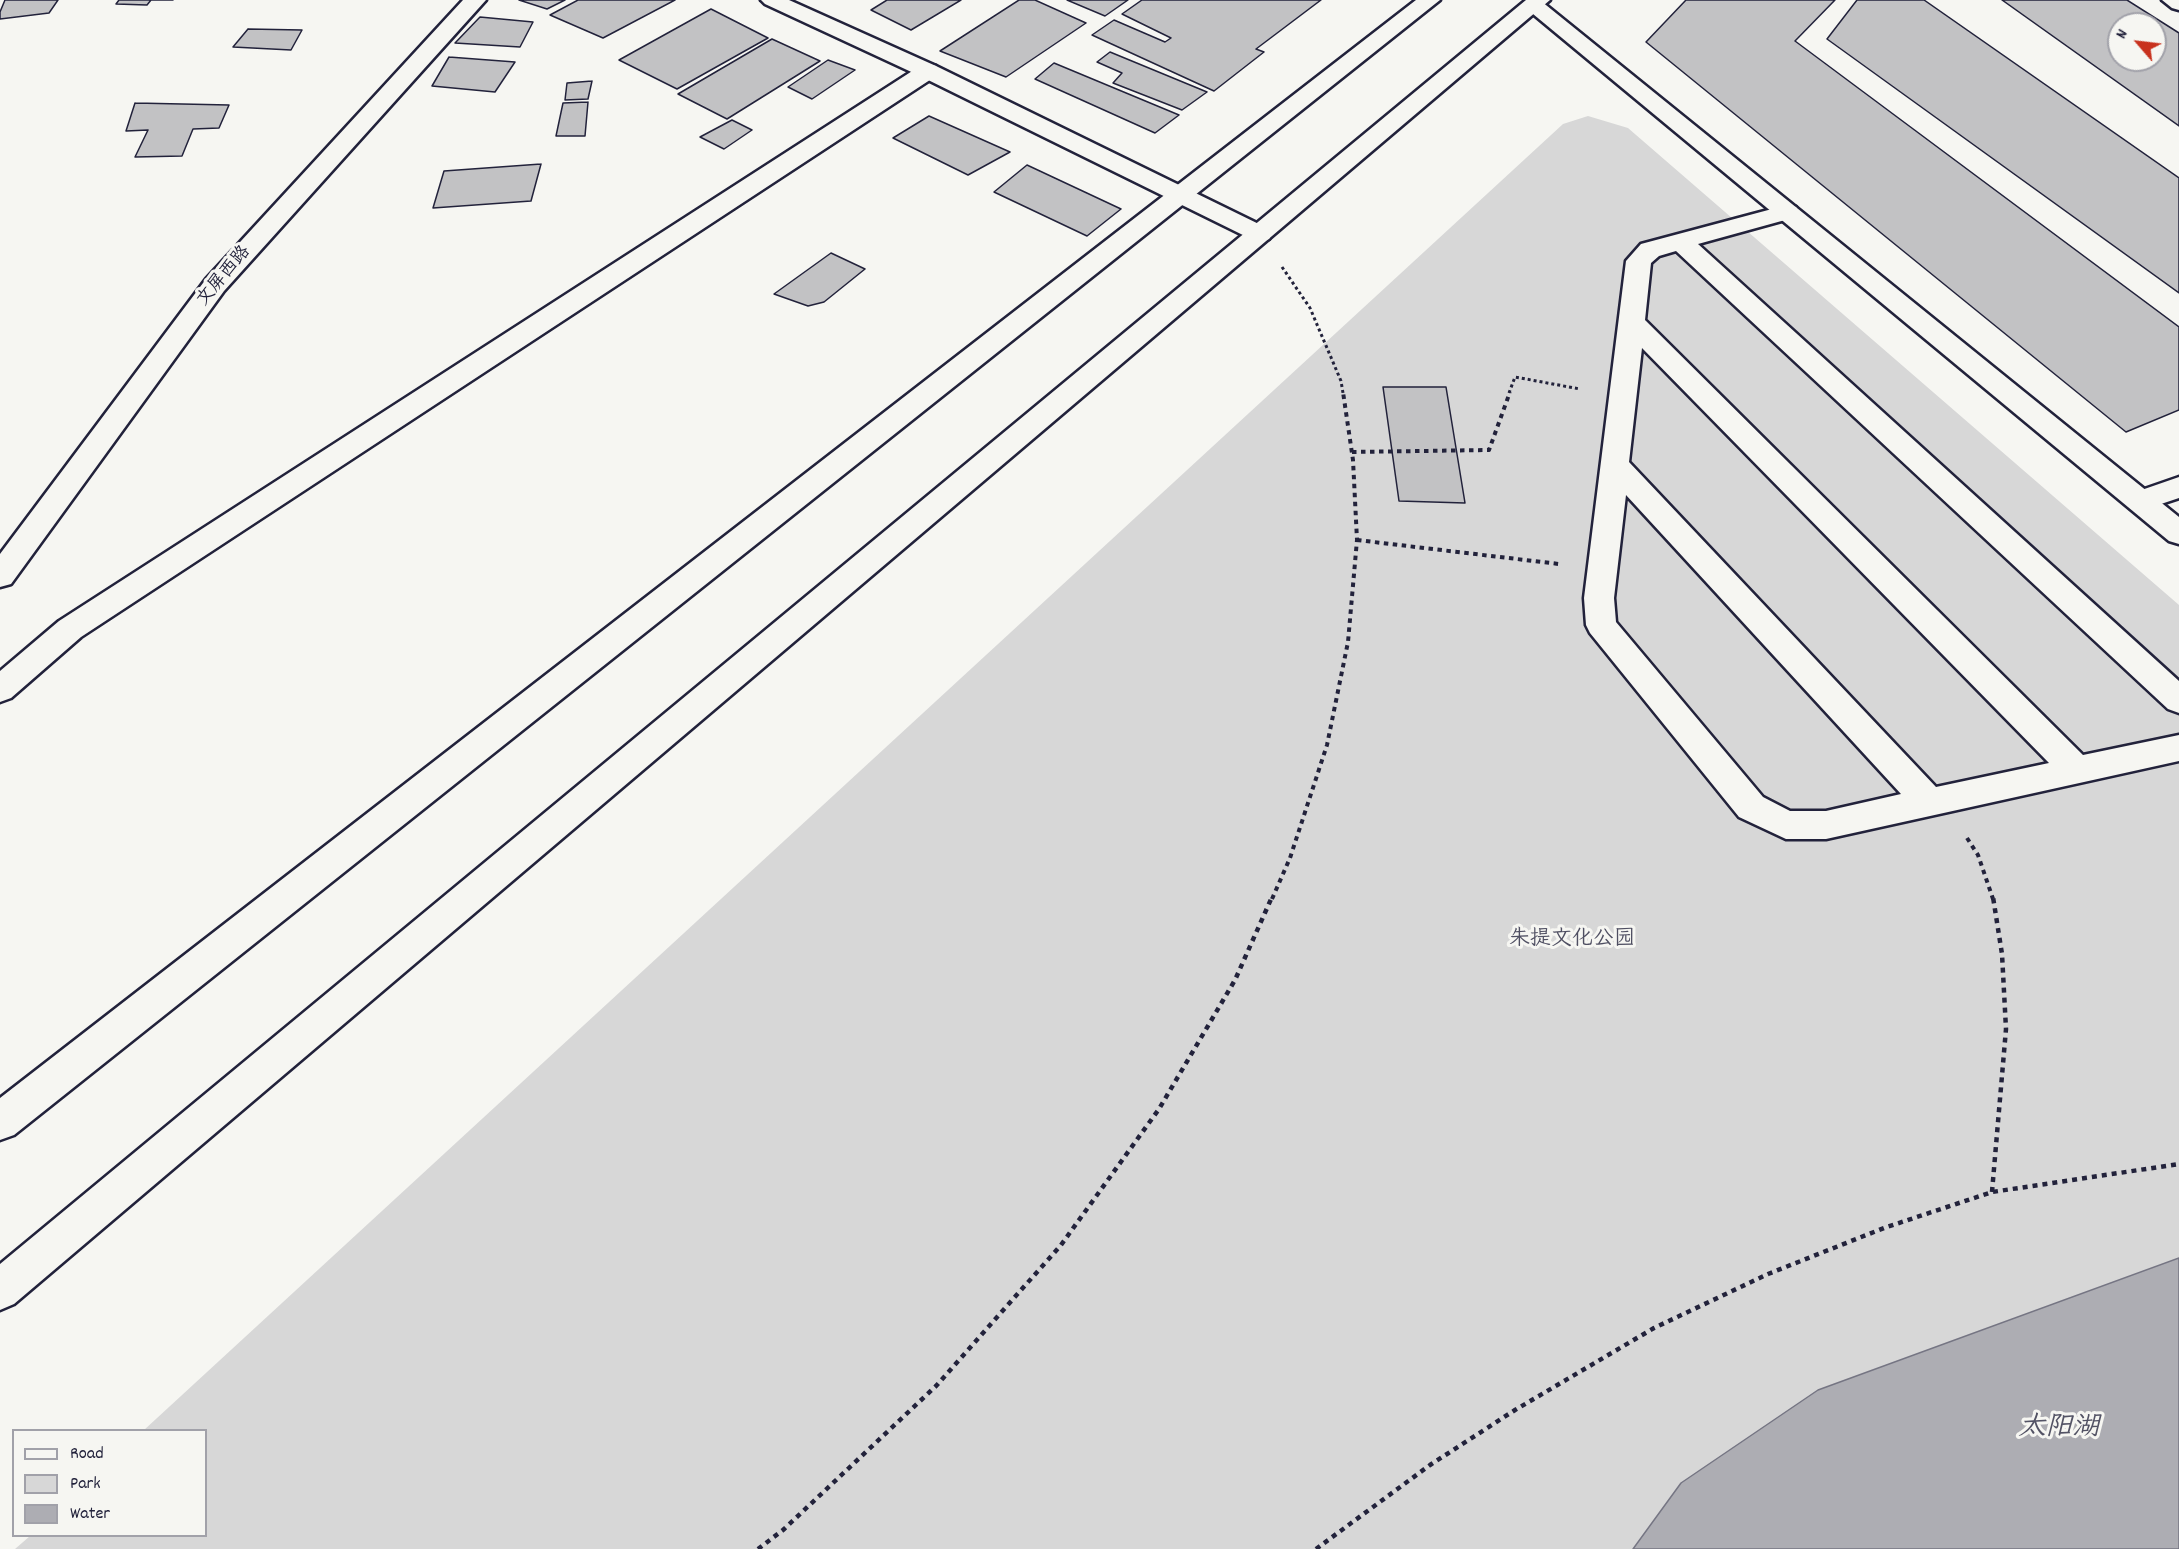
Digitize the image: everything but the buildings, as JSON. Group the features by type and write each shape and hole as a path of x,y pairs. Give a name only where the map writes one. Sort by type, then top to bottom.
{"main road":[{"name":"文屏西路","path":"0,576 215,285 475,0"},
{"path":"772,0 928,71 1260,234"},
{"path":"0,1122 1429,0"},
{"path":"2173,0 2179,4"},
{"path":"0,1290 1536,2 1787,212 2179,533"},
{"path":"0,689 70,629 928,71"},
{"path":"1787,212 1650,250 1639,261 1602,569 1599,598 1601,625 1751,807 1786,825 1826,825 2179,748"},
{"path":"1681,242 2179,700"},
{"path":"1632,322 2077,770"},
{"path":"1614,464 1936,801"},
{"path":"2140,501 2179,486"}],"path":[{"path":"758,1549 783,1530 936,1386 1061,1245 1159,1109 1235,980 1290,858 1327,745 1348,642 1357,540 1352,452 1341,381 1310,308 1260,234"},
{"path":"1352,452 1489,450 1515,377 1623,397"},
{"path":"1357,540 1602,569"},
{"path":"1936,801 1978,855 1993,897 2002,954 2006,1029 1992,1192"},
{"path":"1316,1549 1430,1465 1515,1410 1654,1328 1768,1274 1884,1228 1992,1192 2179,1164"}],"green space":[{"name":"朱提文化公园","path":"1588,116 1628,128 2179,605 2179,1549 15,1549 29,1537 207,1537 207,1429 145,1429 1563,124"}],"water":[{"name":"太阳湖","path":"2179,1258 2179,1549 1633,1549 1681,1483 1818,1390"}]}
